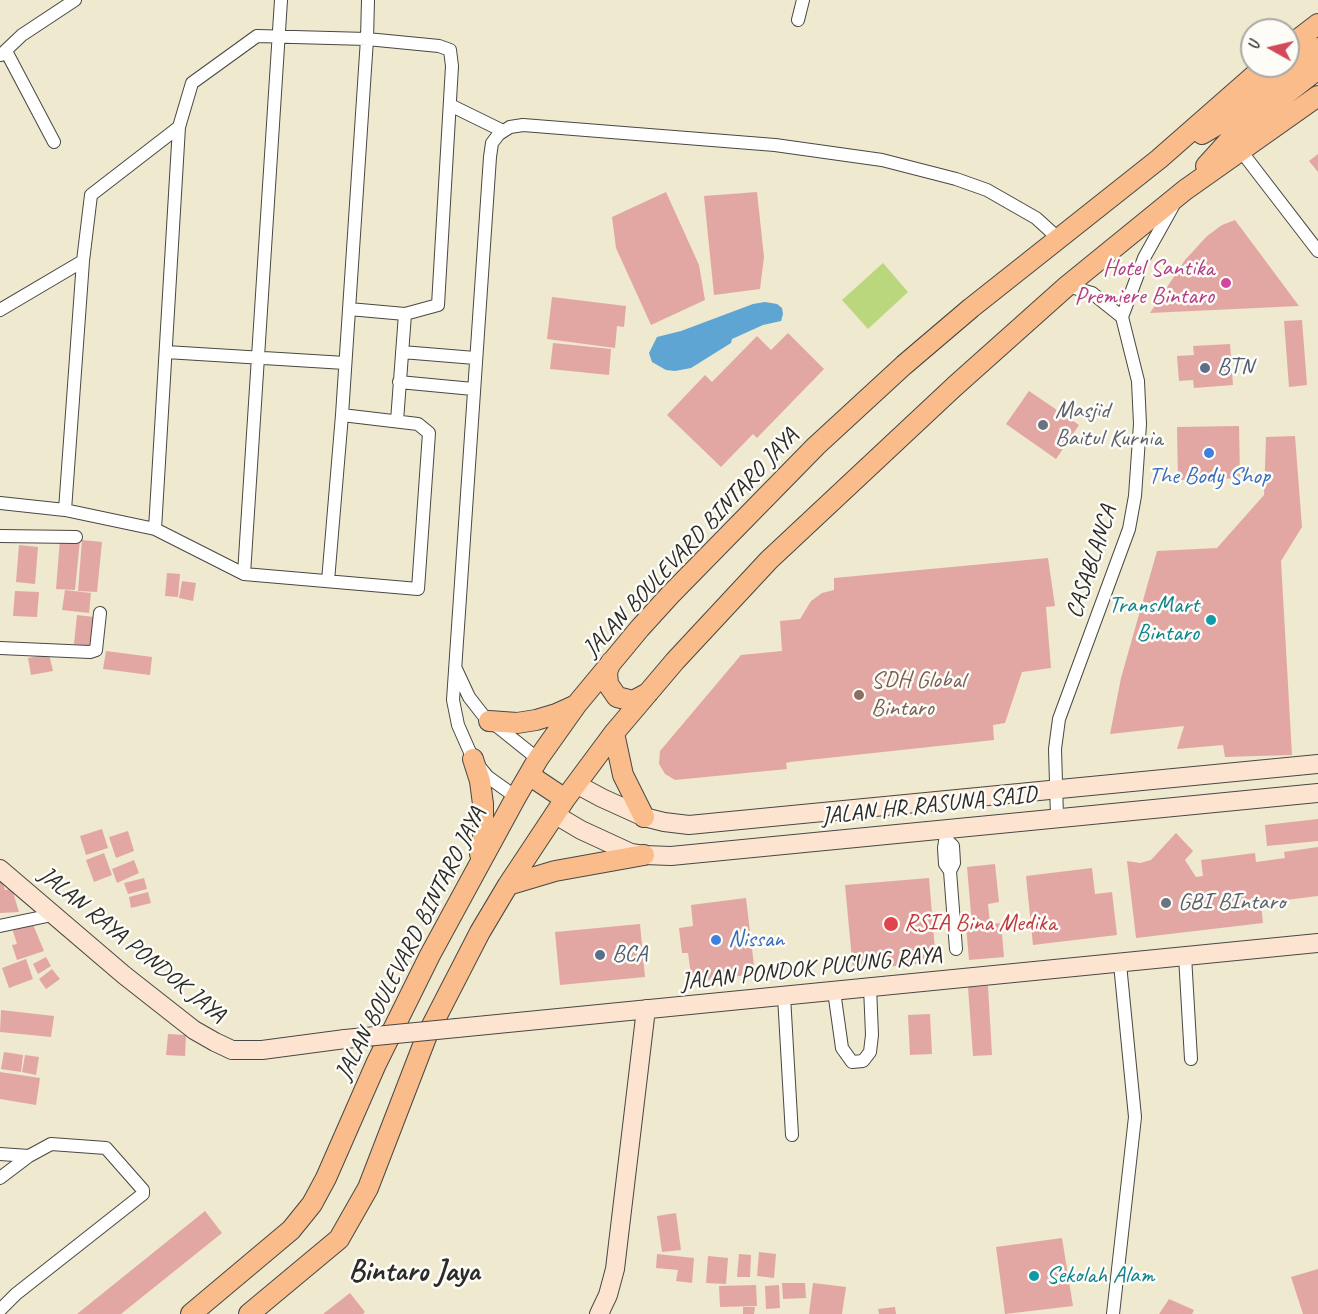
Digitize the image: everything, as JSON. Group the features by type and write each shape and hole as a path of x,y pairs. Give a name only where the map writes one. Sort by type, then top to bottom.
{"main road":[{"path":"1300,38 1318,24"},
{"name":"JALAN BOULEVARD BINTARO JAYA","path":"249,1314 339,1239 368,1188 427,1035 480,932 565,799 614,733 702,630 769,560 955,386 1067,286 1182,192 1318,48"},
{"name":"JALAN BOULEVARD BINTARO JAYA","path":"1234,135 1318,69"},
{"name":"JALAN BOULEVARD BINTARO JAYA","path":"191,1314 291,1230 312,1204 326,1178 376,1064 476,868 534,767 577,704 611,662 669,595 828,435 904,365 1058,238 1159,159 1251,78"},
{"name":"JALAN BOULEVARD BINTARO JAYA","path":"1159,159 1234,135 1318,96"},
{"path":"611,662 607,672 608,684 617,697 633,700 648,693"},
{"path":"489,721 517,723 536,720 577,704"},
{"path":"614,733 623,775 644,817"},
{"path":"473,759 482,792 483,812 483,836 476,868"},
{"name":"JALAN HR RASUNA SAID","path":"565,799 602,798 644,817 689,825 1318,764"},
{"path":"534,767 565,799"},
{"name":"JALAN HR RASUNA SAID","path":"565,799 608,843 631,853 685,855 820,841 946,834 1057,817 1318,793"},
{"path":"818,813 820,841"},
{"path":"508,885 566,868 644,855"},
{"name":"JALAN RAYA PONDOK JAYA","path":"0,869 124,975 194,1030 232,1050 262,1050 345,1039"},
{"path":"451,916 459,911 472,911 479,918 480,932"},
{"name":"JALAN PONDOK PUCUNG RAYA","path":"345,1039 1318,943"},
{"path":"599,1314 608,1295 615,1269 646,1009"}],"street":[{"path":"54,142 3,54 22,35 75,0"},
{"path":"244,574 280,0"},
{"path":"328,581 342,416 368,0"},
{"path":"798,20 803,0"},
{"path":"155,529 178,127 192,83 257,36 367,39 440,46 450,50 452,66 438,305 405,314 349,309"},
{"path":"450,105 503,131"},
{"path":"516,797 488,777 473,759 462,737 454,712 453,699 490,157 492,143 503,131 510,127 523,125 775,144 882,160 956,179 987,190 1036,218 1058,238"},
{"path":"65,510 83,261 91,195 178,127"},
{"path":"1234,135 1318,251"},
{"path":"1067,286 1092,293 1122,317 1144,258 1182,192"},
{"path":"0,310 83,261"},
{"path":"397,421 405,314"},
{"name":"CASABLANCA","path":"1057,817 1056,742 1059,719 1129,529 1136,496 1140,424 1138,381 1122,317"},
{"path":"166,352 345,363"},
{"path":"402,352 475,358"},
{"path":"399,382 473,388"},
{"path":"0,503 65,510 155,529 244,574 418,589 429,433 418,424 342,416"},
{"path":"0,536 76,537"},
{"path":"0,648 90,652 96,650 100,613"},
{"path":"454,665 469,697 534,767"},
{"path":"946,834 945,864 950,871 956,949"},
{"path":"0,926 52,915"},
{"path":"1185,956 1191,1059"},
{"path":"1113,1314 1135,1117 1120,963"},
{"path":"834,991 842,1048 852,1062 863,1061 870,1052 872,1035 870,987"},
{"path":"784,996 792,1135"},
{"path":"0,1178 29,1156 51,1144 106,1148 143,1190 143,1194 16,1294 0,1311"},
{"path":"0,1154 29,1156"}],"green space":[{"path":"883,263 908,292 868,329 842,300"}],"water":[{"path":"765,302 777,304 782,308 781,321 763,325 732,339 731,343 691,368 666,370 652,362 649,353 657,337"}],"building":[{"path":"1318,154 1318,172 1309,161"},
{"path":"666,192 699,265 705,300 651,325 616,248 612,217"},
{"path":"757,192 764,257 760,289 714,295 704,196"},
{"name":"Hotel Santika Premiere Bintaro","path":"1235,220 1299,306 1150,313 1185,260 1207,236 1222,225"},
{"path":"552,297 626,306 624,327 617,326 615,348 547,339"},
{"path":"1302,320 1307,385 1289,387 1284,321"},
{"path":"788,333 824,369 757,438 753,434 721,467 667,415 705,375 712,382 757,336 771,350"},
{"path":"553,343 611,349 609,375 550,369"},
{"name":"BTN","path":"1230,344 1233,385 1194,388 1193,380 1179,381 1177,356 1194,355 1193,346"},
{"name":"Masjid Baitul Kurnia","path":"1029,391 1079,425 1056,459 1006,424"},
{"name":"The Body Shop","path":"1239,426 1240,478 1178,480 1177,427"},
{"name":"TransMart Bintaro","path":"1295,436 1302,527 1281,561 1292,755 1225,757 1223,745 1177,749 1184,726 1110,734 1121,678 1157,551 1217,548 1264,495 1266,437"},
{"path":"60,539 80,540 75,590 56,589"},
{"path":"82,540 102,542 97,592 78,591"},
{"path":"19,545 38,547 35,584 16,582"},
{"name":"SDH Global Bintaro","path":"1048,558 1055,606 1046,607 1051,668 1022,672 1005,723 993,725 994,740 790,762 786,763 787,769 675,780 665,774 659,764 660,751 741,655 782,651 780,621 800,619 811,601 822,593 834,590 834,578"},
{"path":"167,573 180,574 178,597 165,596"},
{"path":"182,581 196,583 193,601 179,598"},
{"path":"65,590 91,593 89,613 62,610"},
{"path":"15,591 39,592 37,617 13,616"},
{"path":"77,615 94,617 91,646 74,644"},
{"path":"106,651 152,657 150,675 103,669"},
{"path":"49,654 53,671 31,675 28,658"},
{"path":"1318,819 1318,841 1267,846 1265,825"},
{"path":"102,829 108,848 86,855 80,836"},
{"path":"128,831 134,851 116,858 109,837"},
{"path":"1176,833 1193,851 1185,860 1196,877 1203,876 1201,860 1255,853 1256,862 1285,858 1284,852 1318,847 1318,896 1261,903 1263,923 1136,938 1127,861 1140,863 1151,860"},
{"path":"104,853 112,875 94,882 86,860"},
{"path":"134,860 139,873 117,883 112,869"},
{"path":"995,864 999,902 988,904 990,924 1001,923 1004,957 969,960 966,925 972,925 967,867"},
{"path":"1092,868 1095,894 1112,892 1117,935 1033,945 1026,876"},
{"path":"144,878 147,889 128,894 124,883"},
{"name":"RSIA Bina Medika","path":"929,878 936,962 853,970 845,885"},
{"path":"2,880 5,890 12,889 19,912 0,913 0,881"},
{"path":"148,892 151,903 131,908 129,897"},
{"name":"Nissan","path":"746,898 755,974 692,982 688,953 682,953 679,928 693,926 691,905"},
{"path":"32,922 44,951 17,960 12,945 17,944 12,928"},
{"name":"BCA","path":"640,924 645,977 560,985 555,932"},
{"path":"46,957 51,966 38,974 33,964"},
{"path":"26,959 33,979 9,988 2,968"},
{"path":"52,969 60,979 46,989 39,979"},
{"path":"988,986 992,1055 973,1056 968,987"},
{"path":"1,1010 54,1016 51,1037 0,1032"},
{"path":"930,1014 932,1054 910,1055 908,1015"},
{"path":"168,1034 186,1035 185,1056 166,1055"},
{"path":"4,1052 23,1055 21,1072 1,1069"},
{"path":"25,1055 39,1057 36,1075 22,1072"},
{"path":"0,1072 40,1078 36,1105 0,1099"},
{"path":"205,1211 222,1233 121,1314 77,1314"},
{"path":"676,1213 681,1250 662,1252 657,1216"},
{"name":"Sekolah Alam","path":"1062,1238 1073,1306 1005,1314 996,1247"},
{"path":"759,1252 776,1254 774,1278 757,1276"},
{"path":"657,1254 694,1258 692,1283 676,1281 678,1270 656,1268"},
{"path":"739,1254 751,1255 750,1277 737,1277"},
{"path":"708,1256 728,1258 726,1284 706,1283"},
{"path":"1318,1269 1318,1314 1303,1314 1291,1277"},
{"path":"782,1283 805,1283 806,1298 783,1299"},
{"path":"813,1283 846,1287 842,1314 809,1314"},
{"path":"756,1285 757,1306 720,1307 719,1286"},
{"path":"779,1285 780,1308 766,1309 765,1286"},
{"path":"350,1293 365,1312 363,1314 323,1314"},
{"path":"1169,1299 1194,1310 1192,1314 1159,1314"},
{"path":"743,1307 755,1307 754,1314 743,1314"},
{"path":"895,1307 896,1314 879,1314 878,1309"}],"place":[{"name":"Hotel Santika Premiere Bintaro","path":"1226,283"},
{"name":"BTN","path":"1205,368"},
{"name":"Masjid Baitul Kurnia","path":"1043,425"},
{"name":"The Body Shop","path":"1209,453"},
{"name":"TransMart Bintaro","path":"1211,620"},
{"name":"SDH Global Bintaro","path":"859,695"},
{"name":"GBI BIntaro","path":"1166,903"},
{"name":"RSIA Bina Medika","path":"891,924"},
{"name":"Nissan","path":"716,940"},
{"name":"BCA","path":"600,955"},
{"name":"Sekolah Alam","path":"1034,1276"}],"district":[{"name":"Bintaro Jaya","path":"414,1272"}]}
